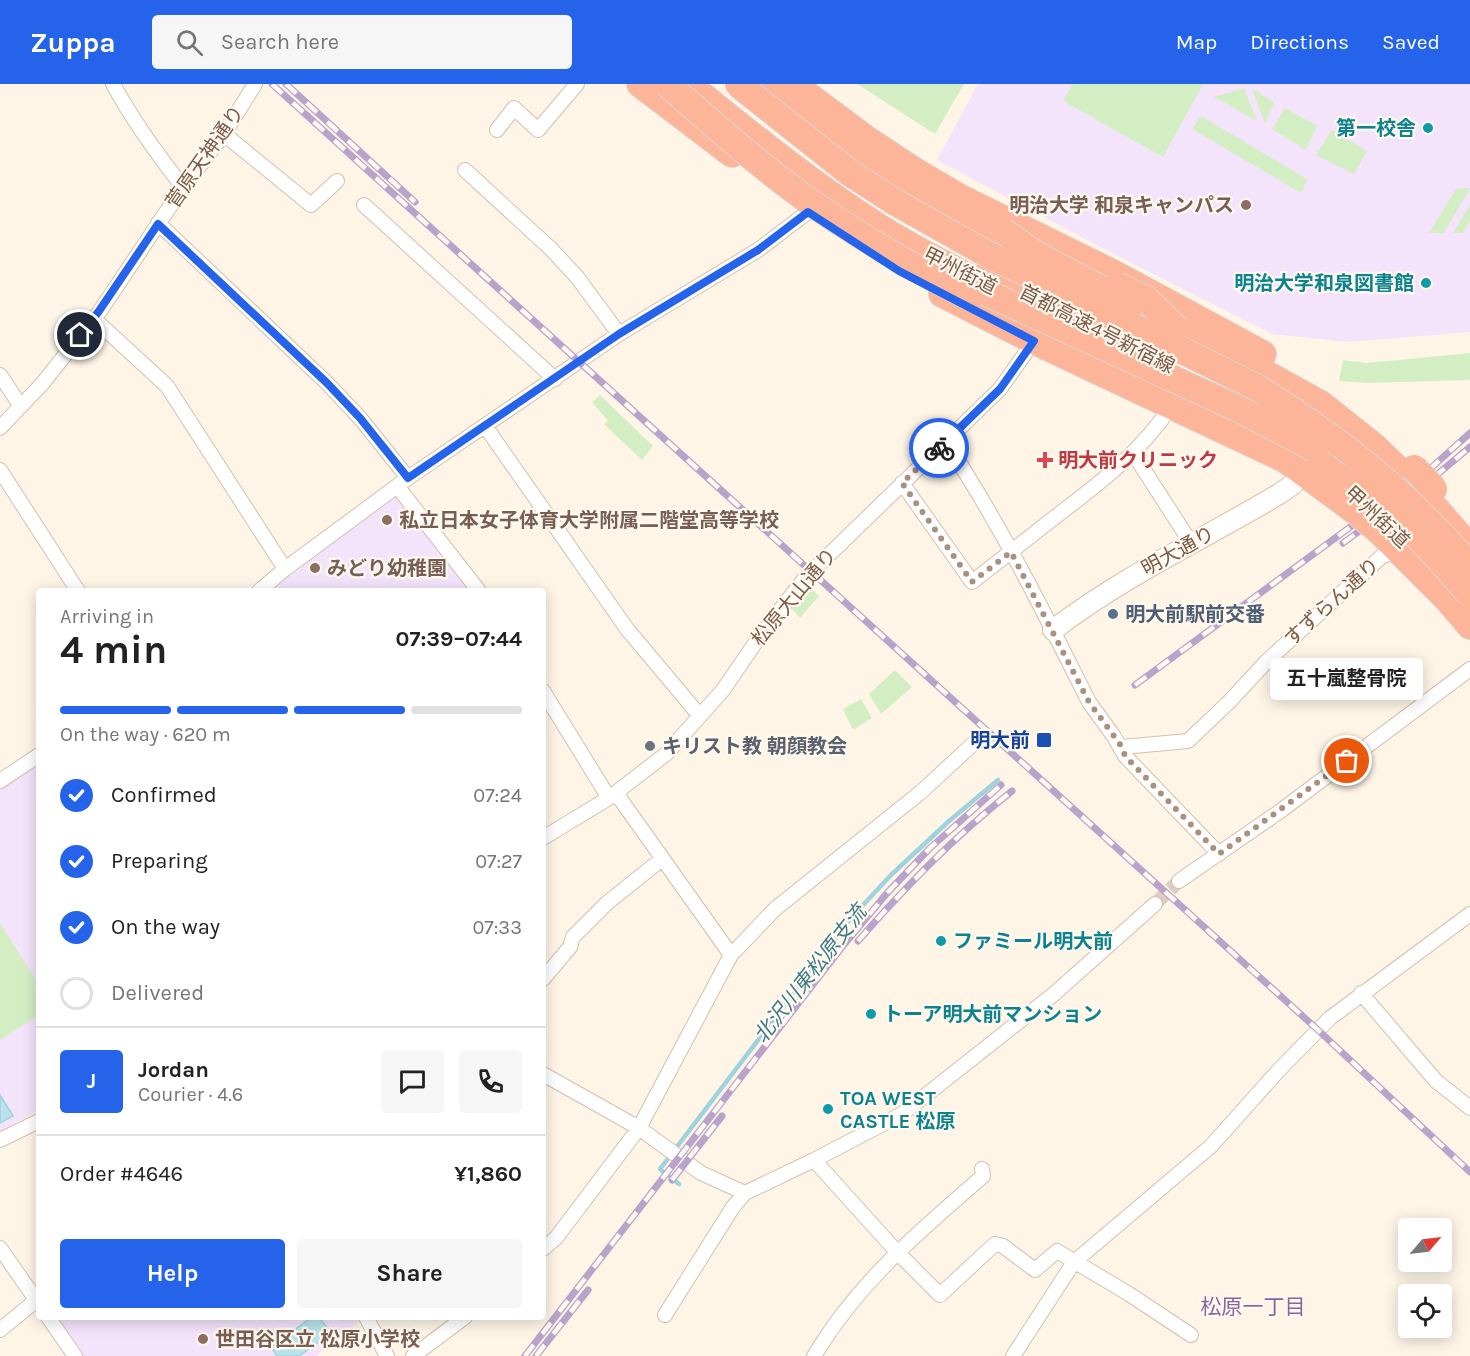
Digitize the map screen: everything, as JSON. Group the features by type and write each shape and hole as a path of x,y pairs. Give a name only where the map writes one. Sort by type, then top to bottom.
{"highway":[{"path":"640,84 808,212 899,271 1034,341 1286,460 1360,507"},
{"path":"666,84 823,198 924,261 974,287 1243,411 1315,449"},
{"path":"666,84 736,144 814,204 869,242 1100,365 1171,406"},
{"name":"甲州街道","path":"688,84 788,163 879,227 929,256 1058,321 1240,418 1294,450 1346,486 1360,507 1453,591 1470,611"},
{"name":"首都高速4号新宿線","path":"708,84 794,153 884,217 982,272 1236,400 1280,425 1315,449 1393,510 1431,549 1470,595"},
{"name":"首都高速4号新宿線","path":"738,84 841,166 895,202 989,255 1256,387 1292,409 1364,461 1407,498 1458,535 1470,566"},
{"name":"甲州街道","path":"754,84 854,161 899,192 994,244 1263,372 1321,404 1409,472"},
{"path":"762,84 855,154 904,188 951,216 998,240 1270,358"},
{"path":"782,84 820,115 909,179 1003,231 1037,255 1261,375 1339,430 1458,535"},
{"path":"793,84 866,138 951,193 1114,274 1270,358 1328,393 1386,440 1409,472 1429,492 1470,548"},
{"path":"1429,492 1458,535"},
{"path":"1383,528 1400,552 1446,598 1470,626"}],"street":[{"path":"113,84 138,126 183,187"},
{"name":"菅原天神通り","path":"0,428 42,384 93,318 183,187 224,134 255,84"},
{"path":"497,130 514,108 538,130 577,84"},
{"path":"224,134 311,205 337,181"},
{"path":"465,170 550,249 577,278 619,334"},
{"path":"364,205 555,379"},
{"path":"263,588 402,482 619,334 758,250 808,212"},
{"path":"158,224 327,383 360,418 477,588"},
{"path":"93,318 167,386 285,569"},
{"name":"松原大山通り","path":"546,835 613,795 666,754 723,690 760,636 805,578 1000,389 1034,341"},
{"path":"0,375 20,405"},
{"path":"902,483 972,582 1097,485 1133,453 1171,406"},
{"path":"485,426 627,629 700,716"},
{"path":"946,442 972,480 1089,702 1125,756 1219,854"},
{"path":"1133,453 1191,543"},
{"path":"0,470 76,588"},
{"name":"明大通り","path":"1053,630 1093,600 1292,486 1304,472"},
{"name":"すずらん通り","path":"1118,743 1188,741 1266,662 1382,556 1400,552"},
{"path":"1179,881 1279,812 1470,669"},
{"path":"546,695 613,795 732,955"},
{"path":"546,1246 556,1238 639,1128 732,955 775,909 921,792 974,743"},
{"path":"0,781 36,757"},
{"path":"546,975 570,947 573,937 607,903 662,859"},
{"path":"665,1315 733,1207 745,1193 902,1114 1054,994 1155,904"},
{"path":"1013,1356 1074,1262 1211,1146 1323,1024 1361,993 1470,914"},
{"path":"1361,993 1436,1081 1470,1108"},
{"path":"546,1076 639,1128 701,1173 745,1193"},
{"path":"0,1140 36,1122"},
{"path":"814,1160 897,1252 940,1295 995,1244 1003,1246 1035,1270 1057,1251 1129,1294 1191,1335"},
{"path":"831,1356 816,1352 843,1311 897,1252 983,1176 982,1168"},
{"path":"0,1248 36,1298"},
{"path":"0,1330 36,1303"},
{"path":"50,1320 75,1356"},
{"path":"368,1320 387,1356"},
{"path":"413,1356 461,1320"}],"shaded area":[{"name":"明治大学 和泉キャンパス","path":"978,84 1470,84 1470,332 1348,342 1272,334 1106,250 937,160"},
{"name":"私立日本女子体育大学附属二階堂高等学校","path":"396,494 469,588 270,588"},
{"path":"36,764 36,1112 0,1131 0,788"},
{"name":"世田谷区立 松原小学校","path":"54,1320 358,1320 359,1322 316,1356 80,1356"}],"green space":[{"path":"857,84 964,84 935,134"},
{"path":"1073,84 1203,84 1163,157 1063,101"},
{"path":"1244,88 1257,121 1214,97"},
{"path":"1252,89 1274,102 1265,124"},
{"path":"1285,108 1317,126 1306,150 1272,129"},
{"path":"1201,116 1307,179 1301,193 1192,129"},
{"path":"1332,130 1367,151 1354,174 1316,155"},
{"path":"1470,188 1444,233 1429,233 1456,189"},
{"path":"1470,205 1470,221 1463,233 1453,233"},
{"path":"1470,353 1470,380 1367,383 1339,381 1343,360 1367,363"},
{"path":"600,395 653,446 642,460 604,424 608,421 592,402"},
{"path":"807,585 819,596 800,618 788,605"},
{"path":"895,670 912,687 881,714 869,694"},
{"path":"861,699 872,718 855,729 852,728 843,709"},
{"path":"0,923 36,980 36,1017 0,1040"}],"water":[{"path":"0,1095 13,1116 0,1123"},
{"path":"308,1320 321,1320 331,1333 299,1356 277,1356 271,1347"}],"waterway":[{"name":"北沢川東松原支流","path":"679,1184 660,1169 851,918 891,875 949,821 998,780"}],"tunnel":[{"path":"1155,904 1179,881"}],"railway":[{"path":"272,84 1318,1030 1470,1172"},
{"path":"286,84 415,202"},
{"path":"1135,685 1432,467 1470,433"},
{"path":"1343,543 1439,473 1470,447"},
{"path":"525,1356 842,947 888,892 930,848 1001,785"},
{"path":"858,941 932,862 1012,791"},
{"path":"672,1180 722,1116"},
{"path":"536,1356 588,1290"}],"way so far":[{"path":"939,448 902,483 972,582 1011,552 1089,702 1122,747 1125,756 1219,854 1347,761"}],"place":[{"name":"第一校舎","path":"1428,128"},
{"name":"明治大学 和泉キャンパス","path":"1246,205"},
{"name":"明治大学和泉図書館","path":"1426,283"},
{"name":"明大前クリニック","path":"1045,460"},
{"name":"私立日本女子体育大学附属二階堂高等学校","path":"387,520"},
{"name":"みどり幼稚園","path":"315,568"},
{"name":"明大前駅前交番","path":"1113,614"},
{"name":"明大前","path":"1044,740"},
{"name":"キリスト教 朝顔教会","path":"650,746"},
{"name":"五十嵐整骨院","path":"1347,761"},
{"name":"ファミール明大前","path":"941,941"},
{"name":"トーア明大前マンション","path":"871,1014"},
{"name":"TOA WEST CASTLE 松原","path":"828,1109"},
{"name":"世田谷区立 松原小学校","path":"203,1339"}],"district":[{"name":"松原一丁目","path":"1253,1307"}],"route":[{"path":"80,335 158,224 327,383 360,418 408,478 619,334 758,250 808,212 899,271 1034,341 1000,389 939,448"}]}
